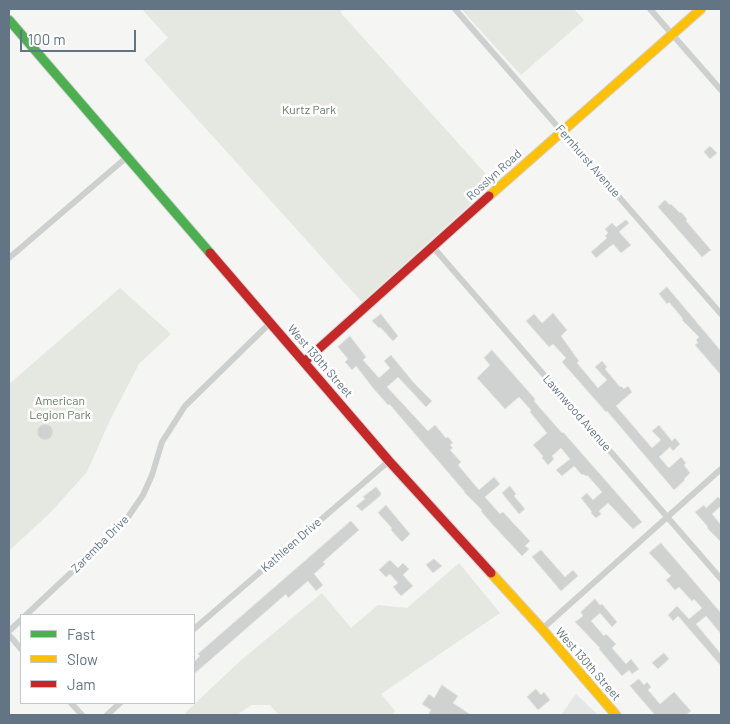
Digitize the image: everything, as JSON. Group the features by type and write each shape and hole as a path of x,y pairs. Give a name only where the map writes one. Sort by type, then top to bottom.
{"main road":[{"name":"Rosslyn Road","path":"304,362 701,9"},
{"name":"West 130th Street","path":"9,20 389,461 542,629 616,715"}],"street":[{"name":"Fernhurst Avenue","path":"455,9 721,314"},
{"path":"650,9 721,90"},
{"path":"9,258 127,157"},
{"name":"Lawnwood Avenue","path":"433,247 721,580"},
{"name":"Zaremba Drive","path":"27,614 124,523 143,495 152,475 162,442 185,406 270,323"},
{"name":"Kathleen Drive","path":"195,628 389,461"},
{"path":"542,629 721,469"},
{"path":"9,631 20,621"},
{"path":"9,635 20,648"},
{"path":"72,704 82,715"},
{"path":"107,715 119,704"}],"shaded area":[{"path":"576,694 598,715 561,715"}],"green space":[{"name":"Kurtz Park","path":"142,9 344,9 340,12 494,183 362,302 144,60 168,38"},
{"path":"461,9 574,9 584,20 521,75"},
{"name":"American Legion Park","path":"120,288 171,334 139,364 110,420 87,472 51,512 9,551 9,384"},
{"path":"459,563 500,613 381,694 395,711 391,715 279,715 270,705 251,705 237,715 183,715 240,661 322,593 351,628 378,605 407,608"}],"building":[{"path":"710,146 717,153 710,159 704,152"},
{"path":"665,200 681,212 687,219 686,221 711,250 702,257 658,207"},
{"path":"626,220 629,223 619,232 631,245 621,253 613,244 596,258 591,252 607,238 605,236 608,233 605,229 612,223 616,227"},
{"path":"667,287 721,351 721,375 695,345 698,343 696,340 699,337 682,320 669,302 667,304 659,294"},
{"path":"553,313 567,330 561,336 579,361 577,363 598,388 607,380 595,367 602,361 607,367 605,369 620,387 624,389 628,386 632,392 616,406 652,448 661,440 652,431 659,425 672,441 675,438 680,444 673,451 670,447 659,457 669,468 681,457 686,463 684,465 690,473 674,490 607,411 562,362 566,358 553,344 549,347 526,321 534,314 542,323"},
{"path":"381,314 398,336 393,341 372,321"},
{"path":"350,336 366,357 363,360 379,378 390,368 384,361 391,355 432,401 426,407 398,377 387,387 428,431 435,425 446,438 448,437 453,443 450,445 453,448 450,450 461,462 458,465 479,490 494,477 500,484 485,497 500,514 503,512 530,541 525,546 529,549 522,556 464,492 391,406 373,388 356,366 352,370 345,362 348,359 338,347"},
{"path":"492,350 535,399 534,401 642,522 633,529 608,503 599,511 601,514 596,518 581,498 587,493 593,500 602,492 587,475 582,475 574,466 562,476 556,470 570,459 561,448 552,456 554,459 548,465 533,445 547,433 530,412 531,410 519,397 505,409 477,378 490,365 484,358"},
{"path":"42,424 48,424 53,429 51,438 42,440 37,435 37,429"},
{"path":"510,486 516,494 514,496 525,509 519,514 502,493"},
{"path":"376,487 381,493 380,496 362,511 356,506 365,499 363,497"},
{"path":"718,497 721,500 721,506 712,514 721,525 721,542 695,512 704,505 706,508"},
{"path":"386,505 410,534 402,542 378,513"},
{"path":"351,521 359,530 323,562 325,564 314,574 323,585 316,591 308,581 288,598 286,594 195,673 195,661 200,656 198,654"},
{"path":"661,543 721,613 721,634 706,616 696,624 721,654 721,666 678,616 673,621 668,615 677,606 689,619 702,608 694,599 692,601 679,587 675,590 666,580 671,576 649,553"},
{"path":"541,550 565,577 573,570 578,576 561,591 532,557"},
{"path":"434,559 442,566 433,573 426,565"},
{"path":"390,560 398,568 403,563 409,569 403,575 413,586 401,596 393,587 398,583 390,574 386,577 379,570"},
{"path":"595,599 600,605 602,604 617,622 612,627 600,613 591,621 604,636 606,634 616,644 612,648 626,664 631,659 639,669 632,674 629,670 622,676 600,648 575,622 583,616 581,612"},
{"path":"664,653 669,659 658,669 652,663"},
{"path":"639,679 644,685 647,682 651,687 648,690 660,704 674,692 691,711 686,715 655,715 630,686"},
{"path":"442,685 458,696 453,703 471,715 428,715 431,710 422,704 429,694 434,698"},
{"path":"536,689 541,695 544,692 550,700 538,710 527,697"}],"traffic: fast":[{"path":"9,20 210,253"}],"traffic: slow":[{"path":"489,196 701,9"},
{"path":"491,573 616,715"}],"traffic: jam":[{"path":"304,362 489,196"},
{"path":"210,253 389,461 491,573"}]}
